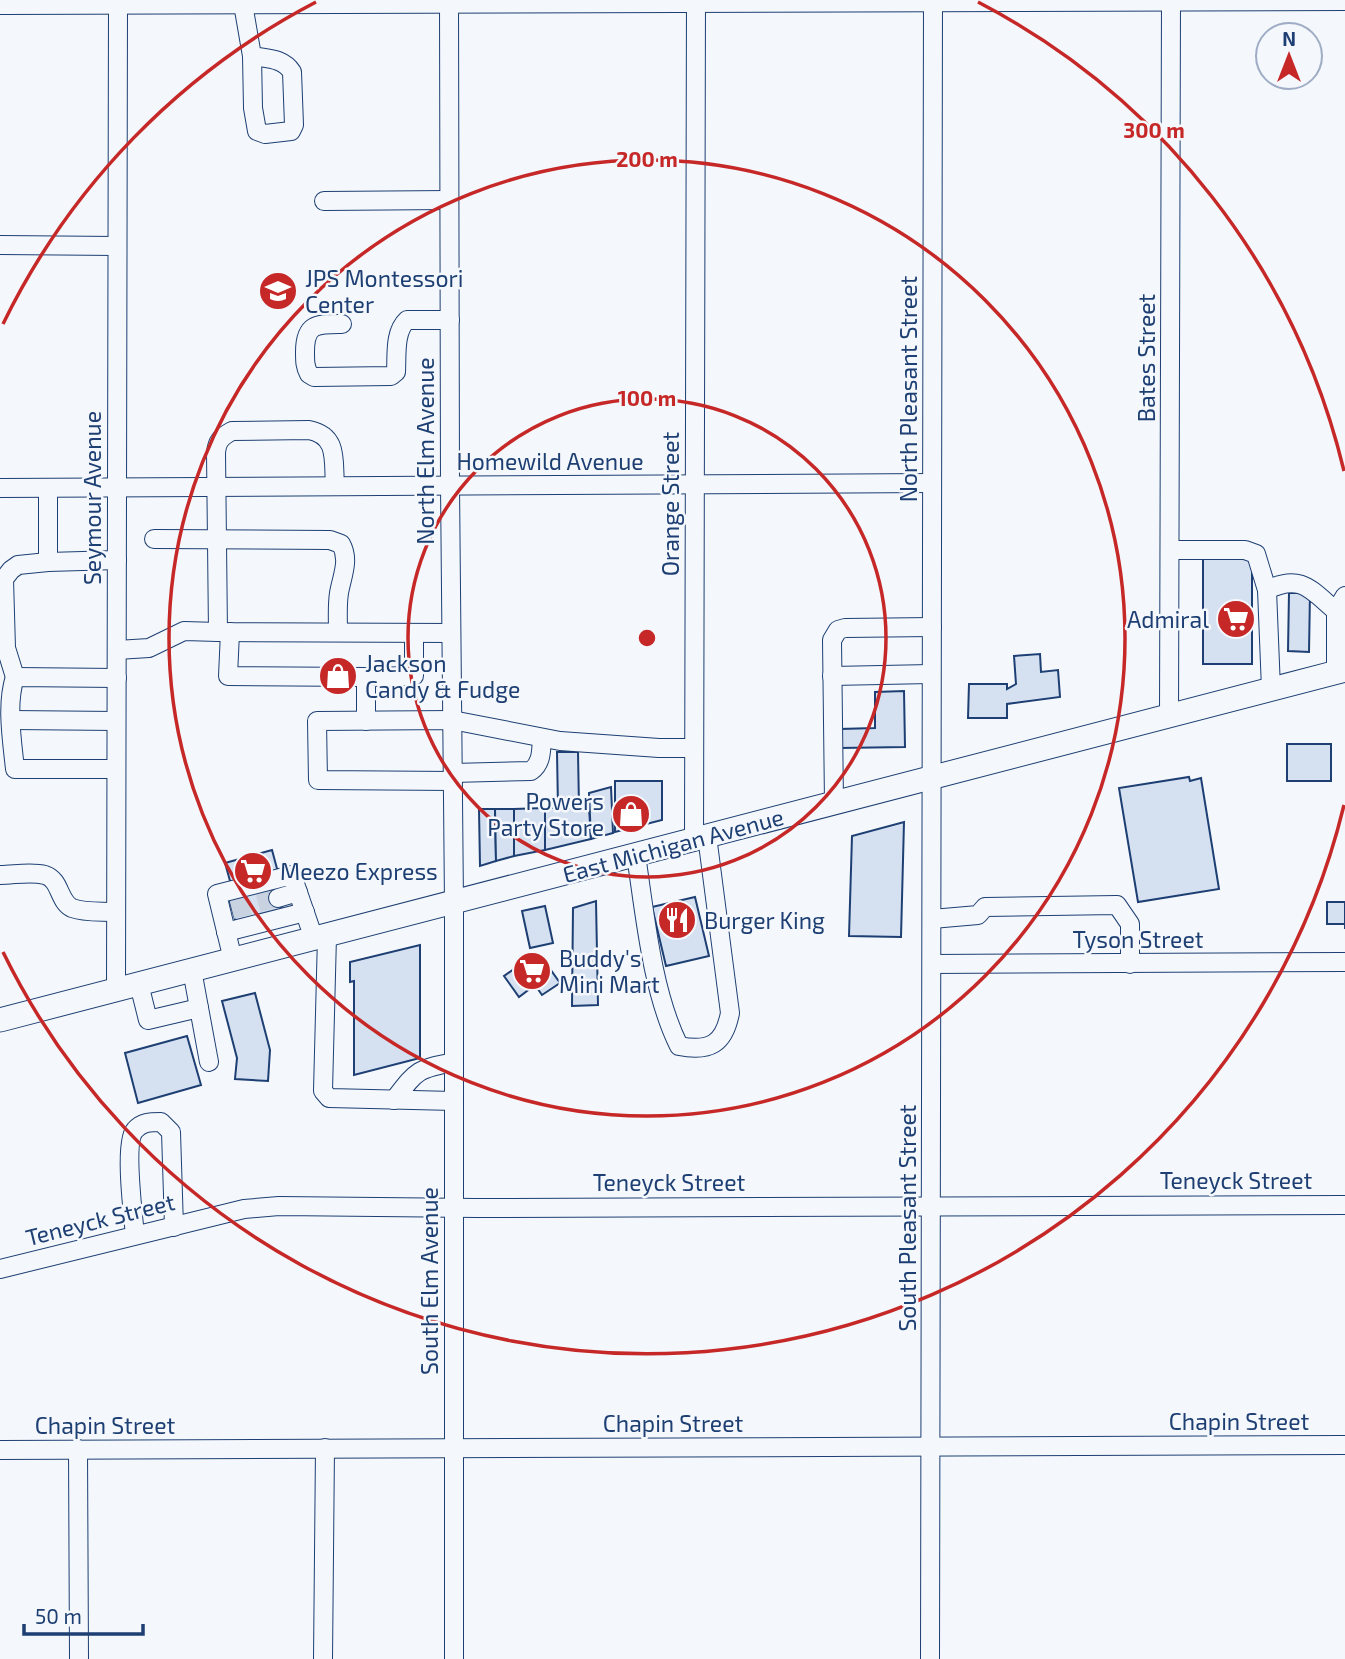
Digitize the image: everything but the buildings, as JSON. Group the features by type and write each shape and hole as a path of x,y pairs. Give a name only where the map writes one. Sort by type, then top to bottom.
{"main road":[{"name":"East Michigan Avenue","path":"0,1020 1341,671"}],"street":[{"path":"0,5 449,1 1345,1"},
{"name":"North Elm Avenue","path":"449,1 454,903"},
{"name":"Orange Street","path":"636,855 650,943 667,1024 679,1046 695,1049 716,1043 726,1030 730,1013 701,838 694,748 696,1"},
{"name":"Bates Street","path":"1169,715 1171,1"},
{"name":"North Pleasant Street","path":"931,777 933,2"},
{"path":"243,4 252,57"},
{"name":"Seymour Avenue","path":"116,990 118,6"},
{"path":"324,201 449,200"},
{"path":"0,245 117,246"},
{"path":"342,324 320,324 310,328 305,338 305,366 314,377 391,376 396,372 398,338 402,324 407,320 450,320"},
{"path":"335,486 330,442 326,436 309,430 232,431 222,436 217,443 218,540 228,676 414,676 414,632"},
{"name":"Homewild Avenue","path":"0,488 932,483"},
{"path":"48,488 48,562"},
{"path":"154,539 330,540 341,544 345,552 345,563 339,595 338,632"},
{"path":"1170,550 1245,550 1256,554 1267,590 1271,689"},
{"path":"116,769 15,769 12,687 15,677 6,648 4,579 18,565 117,560"},
{"path":"1267,590 1281,583 1305,584 1342,606 1341,671"},
{"path":"834,803 832,640 838,630 845,628 932,627"},
{"path":"117,650 149,648 184,631 451,632"},
{"path":"832,676 932,674"},
{"path":"15,677 117,678"},
{"path":"366,677 366,721"},
{"path":"12,720 116,721"},
{"path":"542,738 541,758 538,766 531,771 453,777 318,779 317,721 452,720 542,738 659,748 694,748"},
{"name":"South Pleasant Street","path":"930,1659 931,777"},
{"path":"0,874 45,875 53,880 69,907 116,912"},
{"path":"233,960 226,932 227,911 217,894 292,875 305,912 321,937 323,1091 329,1098 454,1101"},
{"path":"278,898 298,892"},
{"name":"South Elm Avenue","path":"454,903 454,1659"},
{"path":"932,919 978,915 985,907 1117,905 1130,924 1130,964"},
{"path":"226,932 305,912"},
{"name":"Tyson Street","path":"932,964 1345,962"},
{"path":"192,970 209,1062"},
{"path":"139,984 148,1020 199,1008"},
{"path":"394,1100 414,1074 426,1067 454,1062"},
{"path":"135,1235 129,1146 133,1131 144,1123 160,1122 171,1132 174,1227"},
{"name":"Teneyck Street","path":"0,1269 244,1209 279,1206 454,1208 1345,1205"},
{"name":"Chapin Street","path":"0,1450 1345,1446"},
{"path":"323,1659 325,1448"},
{"path":"78,1449 79,1659"}],"tunnel":[{"path":"232,910 278,898"}],"place":[{"name":"JPS Montessori Center","path":"278,291"},
{"name":"Admiral","path":"1236,619"},
{"name":"Jackson Candy & Fudge","path":"338,676"},
{"name":"Powers Party Store","path":"631,814"},
{"name":"Meezo Express","path":"253,871"},
{"name":"Burger King","path":"677,920"},
{"name":"Buddy's Mini Mart","path":"532,971"}]}
